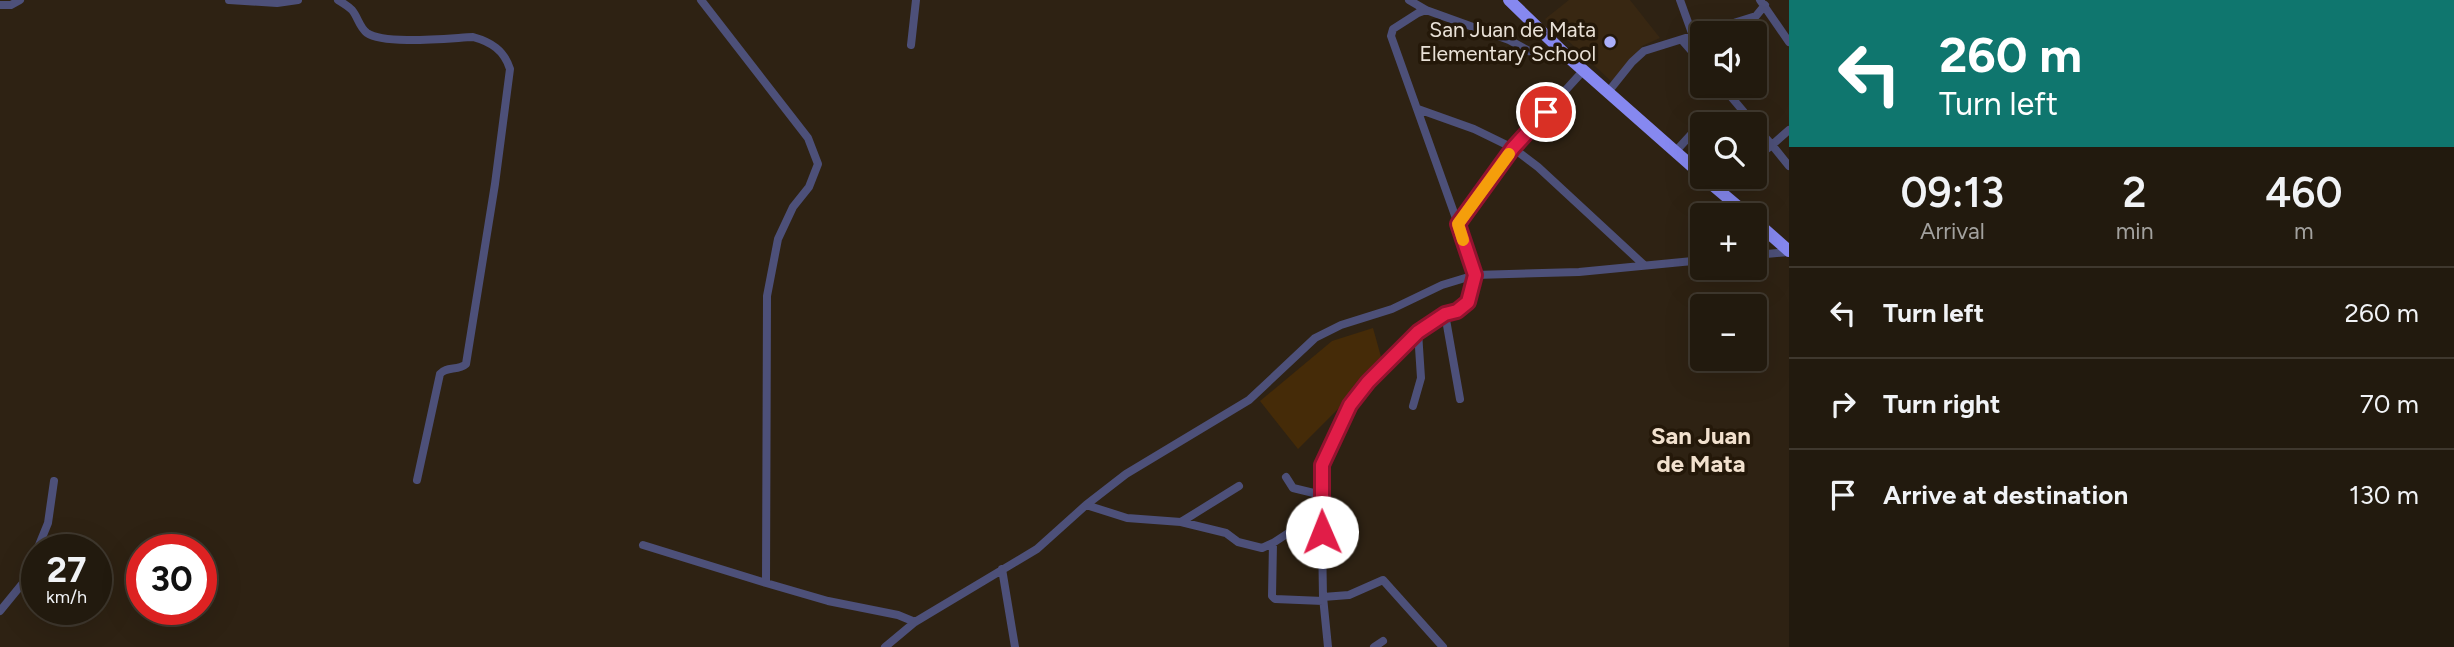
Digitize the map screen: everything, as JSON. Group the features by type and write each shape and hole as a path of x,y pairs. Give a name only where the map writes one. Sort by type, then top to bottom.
{"highway":[{"path":"1509,0 1583,71 1690,165"},
{"path":"1718,189 1734,203"},
{"path":"1767,232 1789,251"}],"street":[{"path":"0,5 11,5 20,0"},
{"path":"229,0 277,3 298,0"},
{"path":"338,0 353,11 358,22 370,35 403,40 473,37 503,52 510,69 495,184 466,364 440,374 417,480"},
{"path":"701,0 808,138 818,164 809,187 793,207 778,239 768,296 766,583"},
{"path":"911,45 916,0"},
{"path":"1409,0 1426,10 1509,40 1531,52 1567,56"},
{"path":"1680,0 1690,28"},
{"path":"1740,21 1756,16 1763,3 1789,42"},
{"path":"1328,647 1323,599 1321,475 1324,457 1350,405 1368,382 1418,332 1468,302 1475,275 1392,33 1394,29 1426,10"},
{"path":"1608,92 1638,54 1690,37"},
{"path":"1682,40 1690,49"},
{"path":"1458,224 1513,148 1583,71"},
{"path":"1732,98 1744,112"},
{"path":"1418,109 1475,129 1513,148 1538,167 1644,265"},
{"path":"1767,149 1789,130"},
{"path":"1675,152 1690,136"},
{"path":"1767,139 1789,166"},
{"path":"1767,254 1789,251"},
{"path":"885,647 915,622 1037,549 1126,474 1249,400 1315,338 1341,325 1392,309 1441,285 1475,275 1579,272 1690,261"},
{"path":"1445,314 1460,399"},
{"path":"1413,405 1421,378 1418,332"},
{"path":"1286,477 1293,488 1322,495"},
{"path":"44,534 48,523 54,481"},
{"path":"1181,522 1239,486"},
{"path":"1086,505 1127,518 1181,522 1226,533 1238,542 1258,547 1273,544 1322,510"},
{"path":"1273,544 1272,596 1275,599 1287,601 1349,595 1383,580 1443,647"},
{"path":"643,545 828,601 898,615 915,622"},
{"path":"1002,569 1015,647"},
{"path":"0,611 21,585"},
{"path":"1374,647 1383,642"}],"shaded area":[{"name":"San Juan de Mata Elementary School","path":"1569,0 1630,0 1660,38 1642,46 1613,83 1545,19"},
{"path":"1373,328 1383,364 1298,449 1260,401 1332,341"}],"slow traffic":[{"path":"1463,240 1458,224 1509,154"}],"place":[{"name":"San Juan de Mata Elementary School","path":"1610,42"}],"district":[{"name":"San Juan de Mata","path":"1701,450"}],"route":[{"path":"1322,532 1322,465 1350,405 1368,382 1418,332 1468,302 1475,275 1458,224 1513,148 1546,112"}]}
